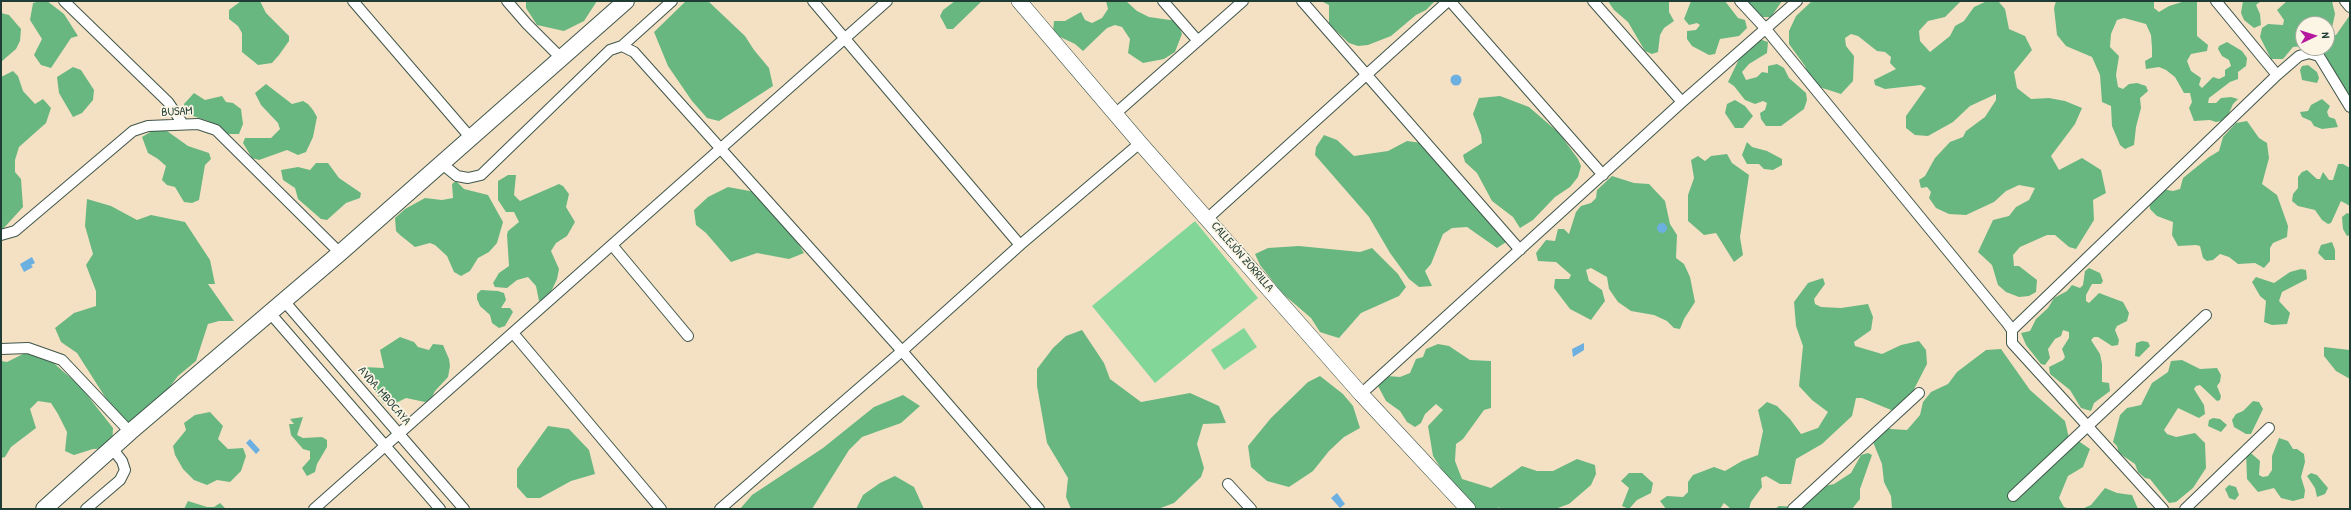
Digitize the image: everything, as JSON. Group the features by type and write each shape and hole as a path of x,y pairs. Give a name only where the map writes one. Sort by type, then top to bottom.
{"main road":[{"path":"44,509 130,432 284,301 626,1"}],"street":[{"path":"64,1 168,102 183,124"},
{"path":"353,1 470,137"},
{"path":"507,1 527,24 561,58"},
{"path":"441,163 457,176 468,178 481,175 610,50 622,46 672,1"},
{"path":"813,1 1020,245"},
{"path":"314,509 887,1"},
{"name":"CALLEJÓN ZORRILLA","path":"1019,1 1140,143 1208,218 1361,394 1468,509"},
{"path":"1164,1 1198,41"},
{"path":"1115,114 1243,1"},
{"path":"1302,1 1520,250"},
{"path":"1208,218 1449,1 1603,175"},
{"path":"1593,1 1682,102"},
{"path":"1740,1 1765,28 2012,330 2012,343 2163,509"},
{"path":"1361,394 1682,102 1765,28 1798,1"},
{"path":"2216,1 2277,75"},
{"path":"2345,1 2350,7"},
{"path":"622,46 634,52 902,351 1039,509"},
{"path":"2012,330 2298,56 2309,53 2319,56 2350,107"},
{"name":"BUSAM","path":"1,236 15,231 133,131 148,126 198,124 216,130 340,252"},
{"path":"720,509 902,351 1020,245 1140,143"},
{"path":"612,245 688,336"},
{"name":"AVDA. MBOCAYA","path":"284,301 464,509"},
{"path":"270,313 440,509"},
{"path":"2013,496 2206,315"},
{"path":"513,333 661,509"},
{"path":"1,349 28,348 62,360 130,432"},
{"path":"1793,509 1919,393"},
{"path":"2185,509 2270,428"},
{"path":"86,509 120,480 125,470 122,461 112,448"},
{"path":"1228,484 1251,509"}],"green space":[{"path":"47,1 64,14 78,36 71,38 51,68 41,65 34,55 42,39 30,20 33,3"},
{"path":"241,1 260,1 266,13 289,36 289,41 272,63 258,65 242,52 242,33 238,26 229,19 229,10"},
{"path":"526,1 597,1 584,21 564,31 537,25 526,8"},
{"path":"708,1 745,36 769,68 773,86 719,121 707,118 692,101 668,66 654,32 685,2"},
{"path":"955,1 982,1 953,29 947,29 940,16 943,10"},
{"path":"1106,1 1126,1 1137,11 1149,17 1177,21 1182,34 1175,52 1164,59 1143,63 1128,53 1130,39 1122,27 1115,25 1107,28 1083,51 1075,44 1058,36 1053,31 1054,21 1065,21 1081,12 1085,20 1092,23 1102,18 1108,9"},
{"path":"1321,1 1435,1 1426,10 1416,15 1391,36 1368,45 1358,46 1349,43 1329,24 1329,5"},
{"path":"1608,1 1669,1 1669,12 1674,21 1664,28 1660,35 1658,52 1652,54 1645,51 1628,22 1614,10"},
{"path":"1691,1 1725,1 1738,18 1745,20 1747,28 1739,36 1720,39 1715,54 1709,55 1692,46 1687,39 1687,31 1696,30 1700,25 1697,23 1689,25 1684,19"},
{"path":"1747,1 1782,1 1771,17 1762,17"},
{"path":"1812,1 1961,1 1945,17 1928,21 1919,31 1920,41 1930,52 1950,36 1955,26 1964,21 1974,7 1987,1 1998,1 2005,9 2009,29 2025,36 2032,50 2014,72 2017,88 2031,99 2049,98 2065,101 2082,108 2075,124 2051,156 2059,170 2082,158 2101,170 2106,193 2093,200 2094,220 2076,249 2069,247 2055,235 2047,235 2020,247 2013,255 2014,266 2019,266 2037,280 2036,292 2029,296 2019,297 2006,292 1998,285 1992,265 1978,252 1993,220 2009,216 2016,207 2029,200 2035,188 2019,185 2006,191 1994,202 1966,215 1949,214 1936,208 1929,198 1931,192 1927,187 1921,188 1919,180 1925,176 1935,158 1950,142 1963,137 1966,131 1985,117 1996,100 1996,94 1970,106 1953,122 1928,136 1915,135 1906,128 1906,116 1926,88 1921,85 1885,89 1875,85 1874,80 1896,69 1890,63 1891,57 1885,52 1877,51 1858,36 1851,34 1845,38 1846,46 1854,56 1853,81 1841,94 1813,85 1805,66 1789,44 1789,31 1796,16"},
{"path":"2056,1 2154,1 2154,8 2159,12 2169,6 2185,1 2197,1 2197,36 2208,45 2207,51 2191,54 2187,61 2191,71 2201,78 2199,85 2202,88 2213,77 2219,79 2225,76 2225,70 2231,66 2229,60 2222,56 2218,49 2219,46 2227,42 2242,51 2247,58 2246,66 2238,72 2238,79 2230,82 2209,98 2208,103 2216,103 2221,98 2231,97 2238,99 2233,104 2226,120 2216,122 2210,120 2194,121 2189,108 2192,102 2190,93 2184,93 2175,77 2166,70 2159,67 2146,69 2145,61 2152,57 2152,48 2151,35 2146,24 2124,18 2117,20 2111,34 2110,47 2119,56 2116,75 2118,87 2123,89 2129,84 2137,83 2146,86 2148,91 2140,98 2141,108 2136,127 2134,145 2125,149 2120,145 2112,126 2111,106 2102,102 2100,75 2092,57 2066,46 2057,35 2054,8"},
{"path":"2243,1 2261,1 2256,5 2260,14 2261,25 2254,28 2244,20 2241,13"},
{"path":"2287,1 2332,1 2335,14 2335,16 2295,16 2295,47 2293,47 2283,59 2271,59 2260,37 2262,28 2268,24 2283,25 2284,20 2277,10"},
{"path":"1,13 9,15 21,29 20,41 16,49 1,62"},
{"path":"2350,15 2350,102 2320,65 2321,56 2335,56 2336,35"},
{"path":"1759,39 1768,42 1767,53 1749,64 1742,72 1746,80 1757,77 1762,72 1768,73 1768,66 1777,64 1784,68 1789,78 1806,93 1807,100 1804,109 1781,126 1766,126 1761,119 1760,113 1765,110 1767,103 1763,101 1755,104 1745,100 1734,86 1728,82 1740,57"},
{"path":"2308,65 2317,72 2319,78 2317,83 2302,80 2300,70 2302,66"},
{"path":"73,67 81,70 94,90 93,100 82,113 73,117 59,93 57,77"},
{"path":"13,71 18,76 23,91 35,104 43,99 51,108 46,123 19,147 15,160 15,172 21,179 23,207 3,229 1,229 1,77"},
{"path":"266,84 292,104 303,101 313,110 317,117 313,137 306,152 298,155 287,150 259,160 252,158 243,143 245,138 271,138 280,129 278,123 261,105 255,93"},
{"path":"194,93 205,100 222,96 226,102 233,103 241,109 243,124 239,134 228,134 208,121 187,114 184,104"},
{"path":"1500,96 1529,107 1559,133 1578,159 1581,166 1578,177 1570,187 1555,197 1533,220 1520,228 1513,217 1492,201 1477,173 1465,162 1463,155 1482,143 1481,135 1473,114 1479,98"},
{"path":"2322,99 2330,106 2327,112 2329,117 2335,119 2338,127 2322,129 2314,126 2311,121 2302,117 2300,112 2308,111 2311,105"},
{"path":"1735,100 1745,106 1753,116 1743,128 1735,128 1725,113 1727,104"},
{"path":"2247,121 2259,138 2267,143 2269,158 2262,184 2277,195 2288,226 2287,237 2273,243 2270,248 2270,261 2264,268 2255,263 2238,264 2229,257 2220,254 2213,260 2207,261 2203,258 2200,246 2178,246 2172,235 2173,222 2157,216 2150,209 2148,194 2156,188 2173,191 2180,189 2183,178 2209,157 2219,151 2223,137 2236,123"},
{"path":"152,131 167,131 188,146 209,153 211,159 205,165 199,200 192,203 184,202 175,187 167,185 162,180 166,166 148,153 142,137"},
{"path":"1324,135 1337,140 1354,156 1388,151 1407,141 1422,143 1447,170 1455,184 1469,191 1506,235 1506,242 1497,248 1467,227 1452,228 1443,234 1431,264 1425,271 1432,286 1419,287 1409,279 1390,253 1369,217 1315,155 1316,147"},
{"path":"1747,142 1752,147 1767,151 1782,159 1782,165 1773,170 1764,169 1759,164 1747,164 1742,155"},
{"path":"1727,154 1732,163 1749,175 1740,237 1743,255 1734,262 1716,233 1704,235 1688,221 1688,195 1694,178 1691,160 1698,156 1705,161 1711,156"},
{"path":"316,163 328,163 339,178 361,193 360,198 346,203 327,220 321,219 298,199 295,188 283,180 281,170 298,167 310,170"},
{"path":"2338,164 2343,164 2350,168 2350,206 2341,201 2331,223 2328,224 2322,220 2315,210 2298,206 2292,201 2293,194 2298,188 2298,177 2302,172 2307,170 2317,179 2320,179 2323,172 2329,180 2333,180"},
{"path":"508,175 516,175 514,195 520,201 559,184 563,186 569,194 566,207 575,222 567,236 556,243 551,251 559,269 557,279 548,298 539,301 536,286 528,277 517,280 507,288 495,287 493,283 499,273 509,266 507,235 508,231 519,222 514,212 506,212 498,200 498,181"},
{"path":"1612,176 1634,183 1649,184 1665,201 1670,224 1677,235 1676,258 1684,264 1690,277 1695,302 1684,319 1680,329 1674,328 1667,321 1654,315 1631,311 1618,302 1609,289 1607,277 1591,268 1586,270 1589,281 1602,290 1605,301 1591,320 1570,309 1554,288 1555,279 1569,279 1571,275 1556,262 1538,261 1536,253 1546,240 1555,241 1558,229 1564,229 1569,234 1576,212 1581,206 1591,203 1596,198 1597,190"},
{"path":"456,181 464,189 488,195 503,222 497,243 489,252 478,258 470,271 461,276 454,272 447,256 435,245 430,243 415,247 400,235 396,231 395,218 405,209 425,198 442,200 453,198 452,184"},
{"path":"728,187 755,192 779,211 804,253 789,259 757,253 731,262 706,233 696,225 694,210 708,197"},
{"path":"87,199 111,206 137,220 151,215 185,222 210,260 215,284 208,284 234,321 219,321 208,324 196,361 178,376 160,400 140,417 123,425 77,353 61,342 55,328 74,313 96,306 96,291 86,265 93,254 85,226"},
{"path":"2347,213 2350,214 2350,235 2347,236 2343,229 2342,217"},
{"path":"1195,221 1258,298 1155,383 1092,306"},
{"path":"2332,242 2335,250 2335,260 2325,260 2318,253 2321,245"},
{"path":"1299,246 1360,252 1372,248 1398,274 1406,287 1399,296 1361,313 1339,338 1320,332 1311,318 1282,293 1260,265 1255,254 1268,248"},
{"path":"2089,268 2100,273 2103,281 2101,284 2092,284 2086,295 2086,301 2089,303 2099,293 2123,302 2129,313 2127,321 2117,326 2115,330 2119,340 2118,345 2112,346 2098,337 2094,337 2091,340 2100,354 2102,364 2102,382 2109,383 2110,391 2094,403 2091,411 2081,408 2070,390 2050,374 2049,367 2063,360 2065,357 2062,349 2069,338 2069,332 2063,330 2061,336 2055,339 2048,349 2050,358 2045,365 2041,364 2026,345 2021,333 2030,331 2036,319 2048,308 2054,298 2067,291 2072,285 2080,288 2083,285 2085,271"},
{"path":"2301,269 2306,270 2307,279 2282,292 2279,301 2290,313 2287,324 2272,325 2264,322 2266,301 2260,296 2252,282 2256,277 2274,283 2290,272"},
{"path":"1823,278 1825,284 1814,299 1815,304 1821,307 1841,308 1868,304 1873,317 1871,330 1854,342 1855,346 1882,354 1901,345 1919,341 1926,350 1927,364 1909,399 1896,412 1862,398 1856,398 1852,416 1822,444 1796,459 1791,484 1780,484 1766,476 1761,478 1762,487 1751,502 1749,509 1731,509 1724,503 1720,509 1666,509 1660,501 1667,496 1683,497 1688,492 1688,482 1693,475 1714,467 1725,471 1742,461 1758,455 1763,431 1758,410 1767,402 1777,406 1790,419 1801,434 1818,428 1828,412 1812,400 1799,386 1803,346 1796,326 1794,302 1808,283"},
{"path":"481,290 498,291 504,293 506,300 501,308 510,308 513,312 505,326 499,328 492,323 490,315 480,306 477,299 477,294"},
{"path":"1244,328 1257,347 1224,370 1211,350"},
{"path":"1082,330 1104,363 1110,379 1141,402 1190,393 1219,406 1226,423 1203,424 1197,444 1204,468 1201,477 1174,503 1158,509 1071,509 1066,497 1068,478 1047,443 1037,386 1037,369 1053,348 1066,336"},
{"path":"400,337 414,342 418,347 429,350 433,344 443,345 449,359 450,366 448,377 435,391 431,399 425,402 406,398 396,403 383,403 363,373 363,367 384,368 380,350"},
{"path":"2142,341 2148,342 2150,346 2139,357 2135,356 2136,343"},
{"path":"1438,344 1449,346 1470,360 1491,361 1491,408 1484,410 1463,439 1456,444 1455,461 1462,479 1491,488 1522,466 1537,471 1553,471 1577,459 1595,465 1596,474 1591,485 1569,504 1555,509 1500,509 1499,507 1497,509 1474,509 1449,481 1433,456 1428,426 1443,410 1436,404 1425,414 1421,423 1415,427 1407,422 1400,411 1386,401 1378,386 1387,376 1400,377 1410,373 1416,359 1423,357 1426,349"},
{"path":"2324,347 2350,350 2350,379 2336,371 2324,356"},
{"path":"2001,349 2030,390 2065,421 2069,438 2077,440 2090,449 2083,467 2068,476 2059,498 2064,507 2070,509 1892,509 1891,496 1884,482 1882,464 1873,442 1880,425 1891,429 1907,430 1920,415 1923,402 1931,392 1948,384 1957,372 1986,350"},
{"path":"41,352 80,386 113,428 112,448 93,449 74,455 65,451 67,432 58,414 51,403 38,401 30,409 36,428 11,447 5,457 1,458 1,361 7,362 25,353"},
{"path":"2182,360 2200,369 2217,368 2221,375 2220,382 2217,386 2221,396 2220,400 2217,401 2200,385 2196,386 2194,389 2204,405 2205,414 2199,418 2178,408 2164,430 2167,434 2176,437 2195,433 2205,443 2206,468 2193,488 2176,502 2169,503 2150,479 2145,478 2138,472 2135,464 2119,453 2117,446 2113,442 2120,415 2127,408 2141,405 2152,383 2168,372 2171,361"},
{"path":"1320,376 1343,394 1353,406 1360,428 1344,437 1329,451 1313,471 1289,487 1267,481 1251,467 1248,446 1271,418 1308,382"},
{"path":"903,395 920,406 901,423 862,437 849,450 812,509 740,509 752,495 823,448 874,407"},
{"path":"2253,401 2259,402 2263,409 2251,434 2246,434 2234,427 2232,420 2236,414 2243,411"},
{"path":"210,412 223,426 218,439 228,449 243,448 246,456 241,471 230,482 217,480 207,485 194,480 183,469 175,455 173,446 186,430 184,423 195,415"},
{"path":"303,417 297,435 303,438 322,437 327,440 327,447 317,464 315,472 307,476 302,468 310,459 310,451 303,449 291,435 289,424 294,424 290,419"},
{"path":"2213,418 2220,419 2227,425 2221,432 2208,426 2209,420"},
{"path":"548,426 569,429 589,450 595,474 571,481 540,498 527,498 517,487 517,469"},
{"path":"2279,438 2288,441 2293,449 2297,449 2304,454 2305,462 2301,477 2305,490 2304,498 2293,501 2281,498 2274,488 2258,492 2247,479 2246,452 2252,454 2260,461 2259,475 2263,477 2268,476 2272,470 2272,456"},
{"path":"1868,453 1872,455 1860,489 1860,499 1852,509 1775,509 1779,506 1796,507 1810,489 1834,484 1851,473 1861,455"},
{"path":"1629,473 1642,473 1653,483 1651,493 1637,500 1629,509 1622,506 1629,488 1621,481"},
{"path":"2311,473 2317,475 2328,488 2325,494 2317,497 2315,488 2307,476"},
{"path":"895,476 914,487 924,509 856,509 863,495 880,483"},
{"path":"2229,485 2236,487 2239,495 2235,500 2229,498 2225,489"},
{"path":"2105,488 2117,493 2132,495 2138,509 2082,509 2091,505"},
{"path":"188,501 207,507 214,507 220,503 226,509 184,509"}],"water":[{"path":"1454,75 1458,75 1460,76 1460,84 1454,85 1451,82 1451,78"},
{"path":"1662,223 1667,228 1662,233 1657,228"},
{"path":"32,257 35,263 31,265 33,267 24,272 20,264"},
{"path":"1584,343 1584,350 1573,357 1572,349"},
{"path":"250,439 260,450 256,454 246,443"},
{"path":"1337,493 1345,504 1340,508 1331,498"}]}
